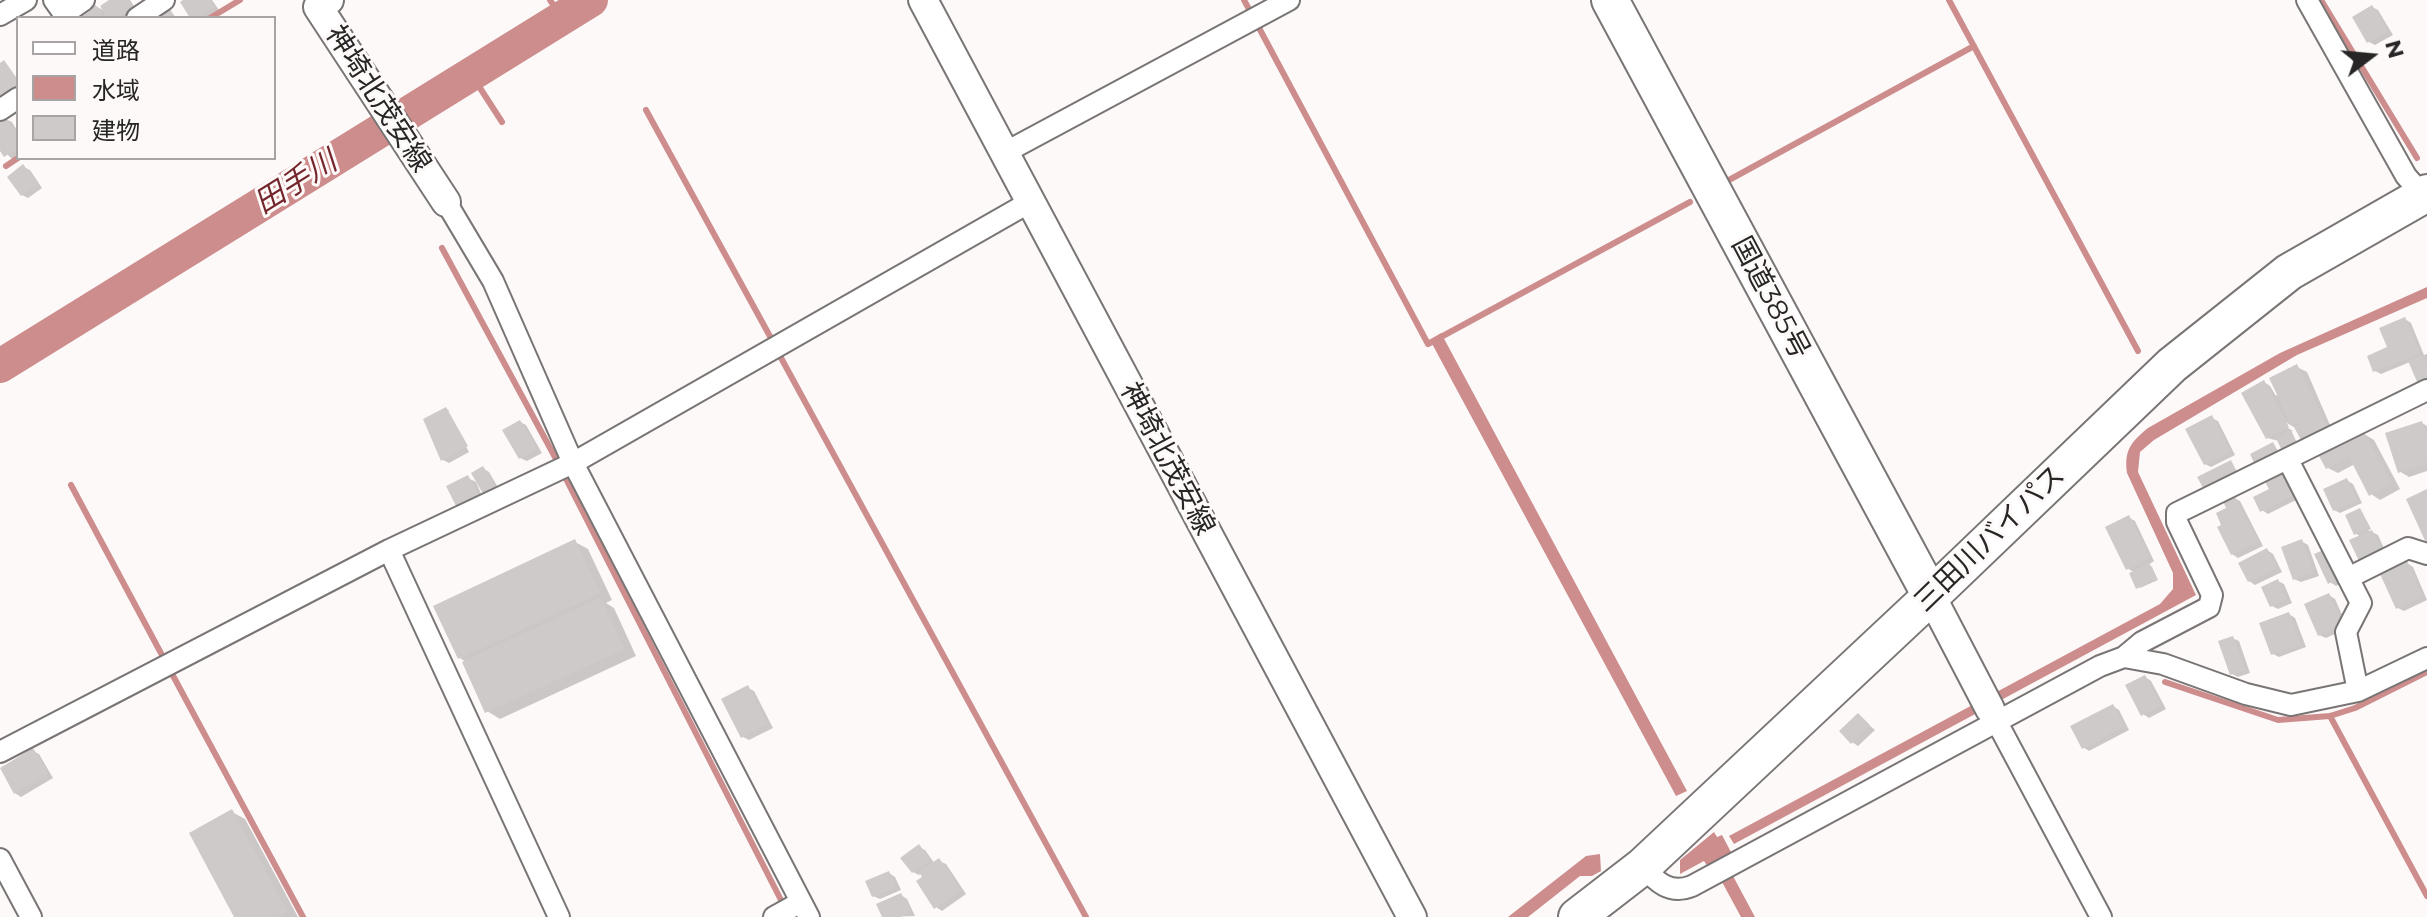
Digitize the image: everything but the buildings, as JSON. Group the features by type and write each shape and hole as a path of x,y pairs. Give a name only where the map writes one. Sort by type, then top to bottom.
{"highway":[{"name":"国道385号","path":"1610,0 1931,596"},
{"name":"三田川バイパス","path":"1577,917 1643,866 2172,365 2289,272 2426,196"}],"main road":[{"name":"神埼北茂安線","path":"923,0 1412,917"},
{"name":"神埼北茂安線","path":"323,3 442,197"},
{"path":"1931,596 1990,709"}],"street":[{"path":"0,15 26,0"},
{"path":"61,11 84,0"},
{"path":"140,16 164,0"},
{"path":"1004,153 1289,0"},
{"path":"2307,0 2406,176 2426,196"},
{"path":"442,197 493,281 573,463 805,910 774,917"},
{"path":"0,752 389,550 573,463 1030,202"},
{"path":"1643,866 1655,881 1672,890 1692,886 1990,709 2124,657 2142,642 2209,607 2212,595 2177,522 2177,513 2427,390"},
{"path":"2288,460 2361,603 2346,632 2358,691"},
{"path":"2348,578 2408,548 2427,554"},
{"path":"389,550 559,917"},
{"path":"2124,657 2163,664 2246,694 2291,705 2358,691 2427,658"},
{"path":"1990,709 2101,917"},
{"path":"0,859 31,917"}],"water":[{"path":"2427,287 2427,298 2297,355 2154,440 2140,452 2138,472 2196,595 1734,844 1729,836 2160,604 2173,589 2173,573 2127,473 2128,452 2133,442 2148,428 2280,353"},
{"path":"1441,333 1687,791 1676,796 1430,340"},
{"path":"1714,832 1717,837 1722,835 1732,854 1708,867 1704,861 1680,874 1680,860"},
{"path":"1600,854 1601,871 1592,876 1580,876 1528,917 1508,917 1586,856"},
{"path":"1733,876 1755,917 1741,917 1722,882"}],"waterway":[{"path":"213,16 240,0"},
{"path":"550,0 562,18"},
{"name":"田手川","path":"0,366 591,0"},
{"path":"1244,0 1250,11"},
{"path":"1949,0 2138,351"},
{"path":"2321,0 2417,158"},
{"path":"1258,26 1428,344 1690,202"},
{"path":"1729,180 1974,46"},
{"path":"471,74 502,122"},
{"path":"646,110 772,340"},
{"path":"6,166 16,159"},
{"path":"442,248 556,459"},
{"path":"780,356 1086,917"},
{"path":"565,477 782,902"},
{"path":"71,485 163,657"},
{"path":"171,672 303,917"},
{"path":"2165,682 2278,720 2330,716 2355,708 2427,672"},
{"path":"2330,716 2427,896"}]}
